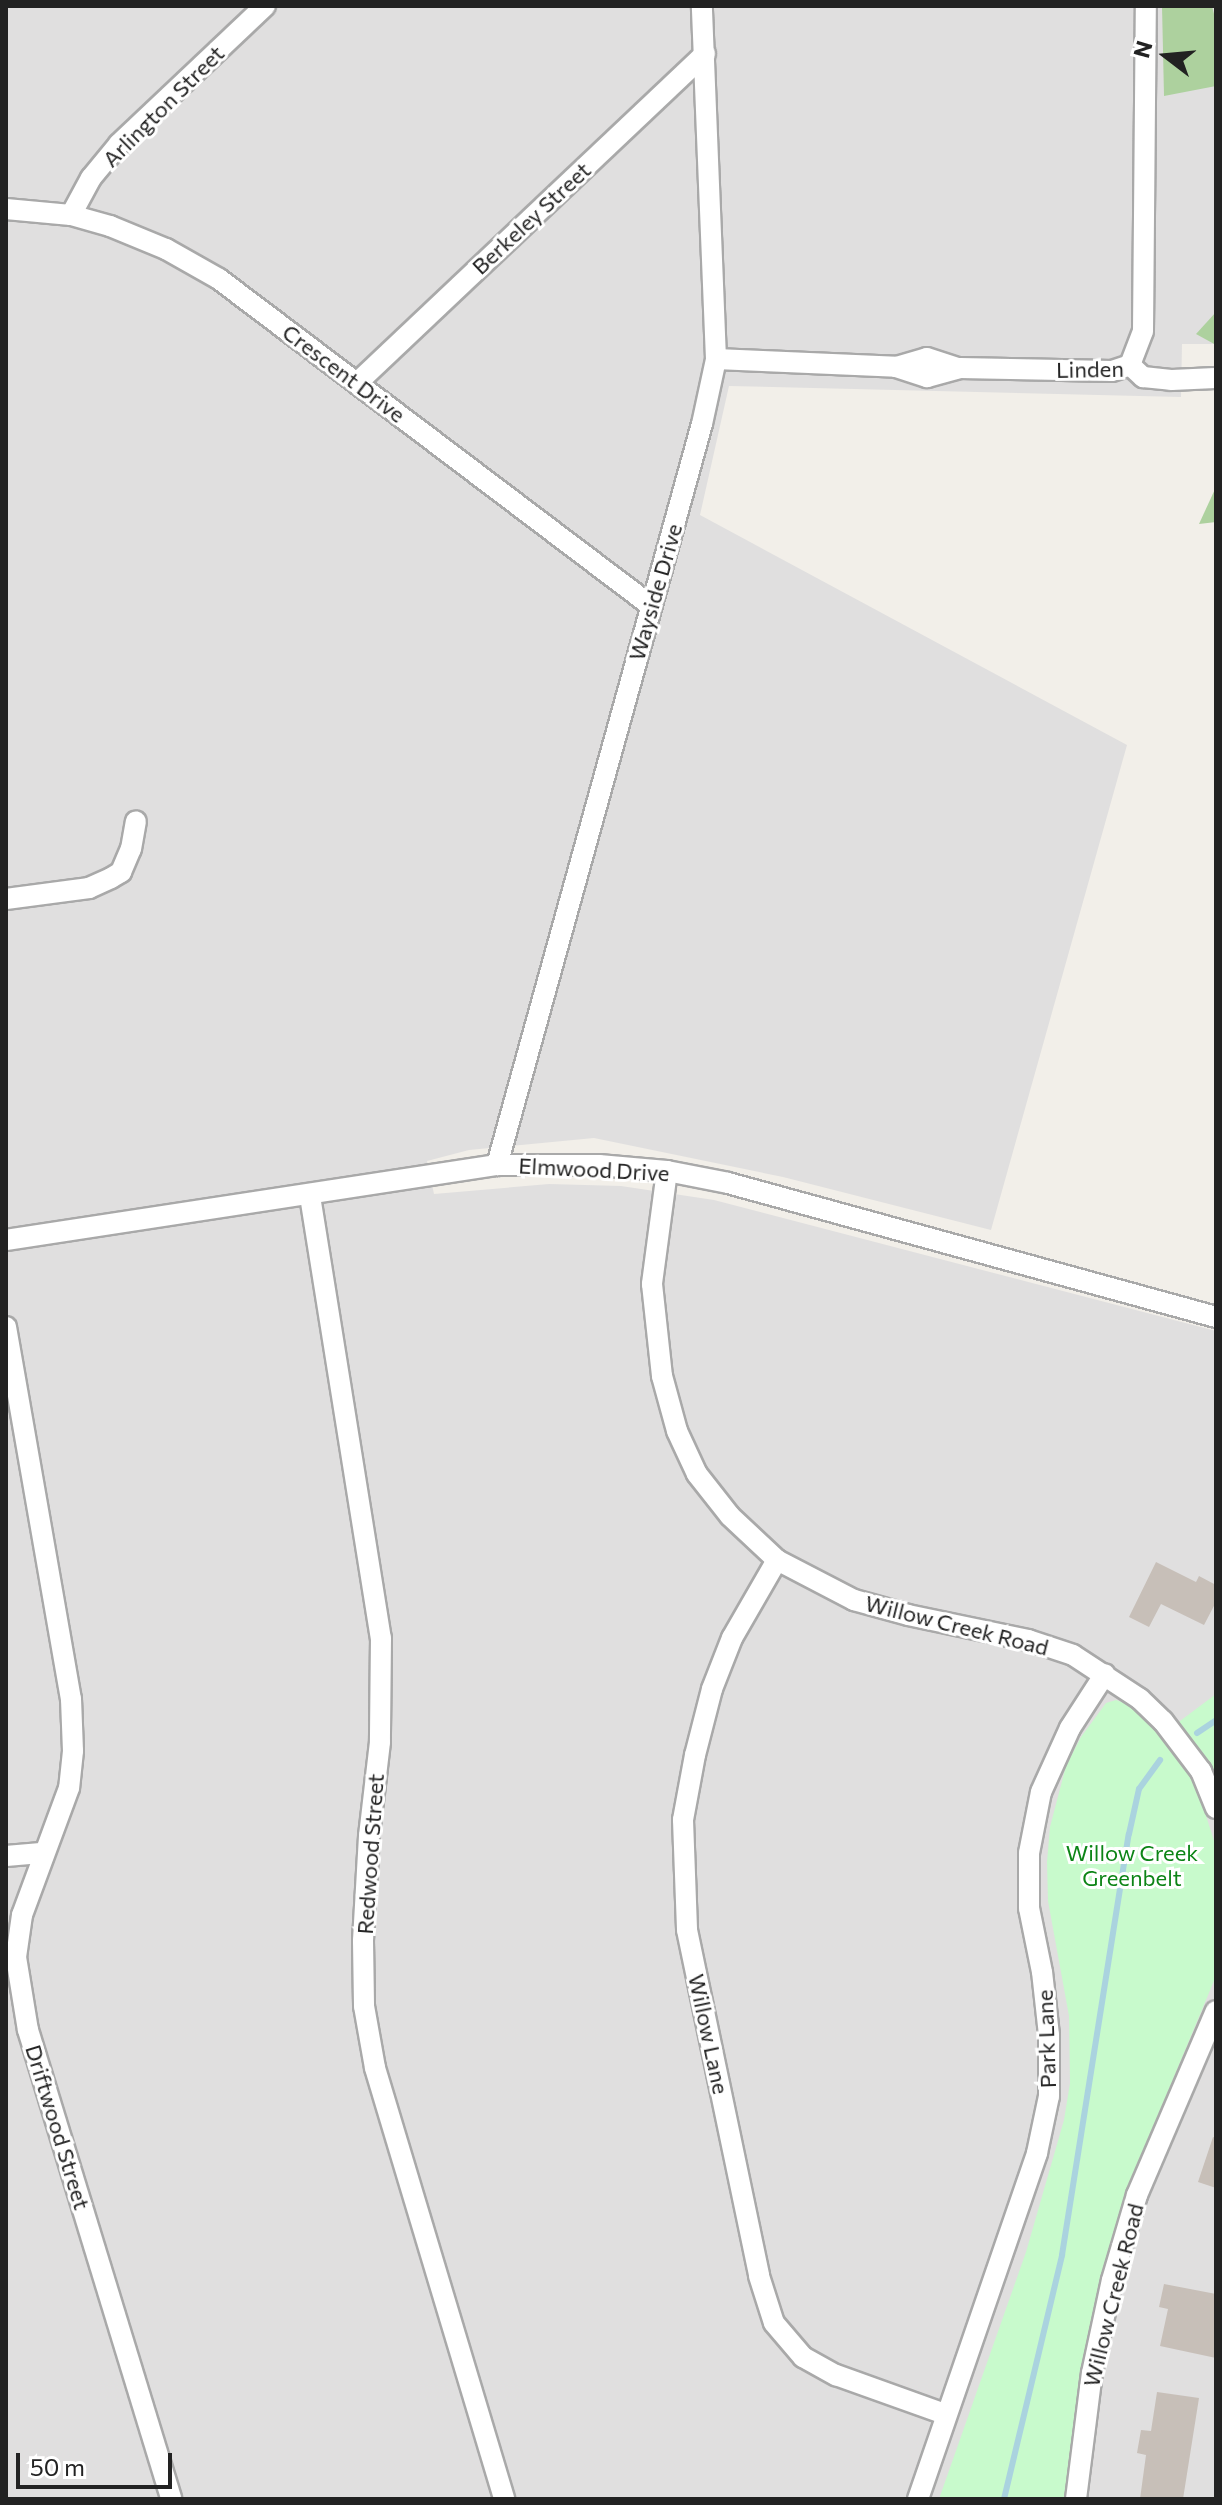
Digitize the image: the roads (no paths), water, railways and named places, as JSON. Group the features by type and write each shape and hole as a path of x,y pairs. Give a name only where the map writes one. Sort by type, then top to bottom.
{"street":[{"name":"Arlington Street","path":"71,215 91,178 119,144 265,6"},
{"name":"Wayside Drive","path":"497,1165 702,424 716,359 702,6"},
{"path":"1130,365 1143,331 1146,6"},
{"name":"Berkeley Street","path":"357,383 705,54"},
{"name":"Crescent Drive","path":"6,209 71,215 166,249 219,279 650,605"},
{"name":"Linden","path":"716,359 896,367 927,377 960,368 1112,371 1130,365 1143,377 1171,380 1216,378"},
{"path":"6,899 89,888 111,878 121,872 136,821"},
{"name":"Elmwood Drive","path":"6,1240 310,1196 497,1165 599,1165 667,1171 728,1183 1216,1317"},
{"name":"Willow Creek Road","path":"667,1171 652,1284 662,1376 677,1431 697,1474 730,1516 777,1560 854,1600 908,1615 1028,1640 1073,1655 1105,1674 1163,1721 1196,1763 1216,1808"},
{"name":"Redwood Street","path":"310,1196 381,1638 380,1742 369,1836 363,1941 364,2006 375,2068 504,2499"},
{"name":"Driftwood Street","path":"6,1327 71,1699 69,1788 22,1915 16,1957 28,2030 171,2499"},
{"name":"Willow Lane","path":"777,1560 732,1638 712,1689 695,1755 683,1820 687,1930 759,2276 774,2323 803,2357 836,2375 945,2414"},
{"name":"Park Lane","path":"918,2499 945,2414 1020,2207 1049,2096 1046,2003 1029,1908 1029,1853 1041,1792 1070,1728 1105,1674"},
{"path":"6,1856 44,1853"},
{"name":"Willow Creek Road","path":"1076,2499 1090,2386 1112,2280 1137,2195 1216,2011"}],"waterway":[{"path":"1197,1733 1216,1720"},
{"path":"1004,2499 1062,2255 1129,1834 1139,1789 1160,1760"}],"park label":[{"name":"Willow Creek Greenbelt","path":"1132,1864"}]}
